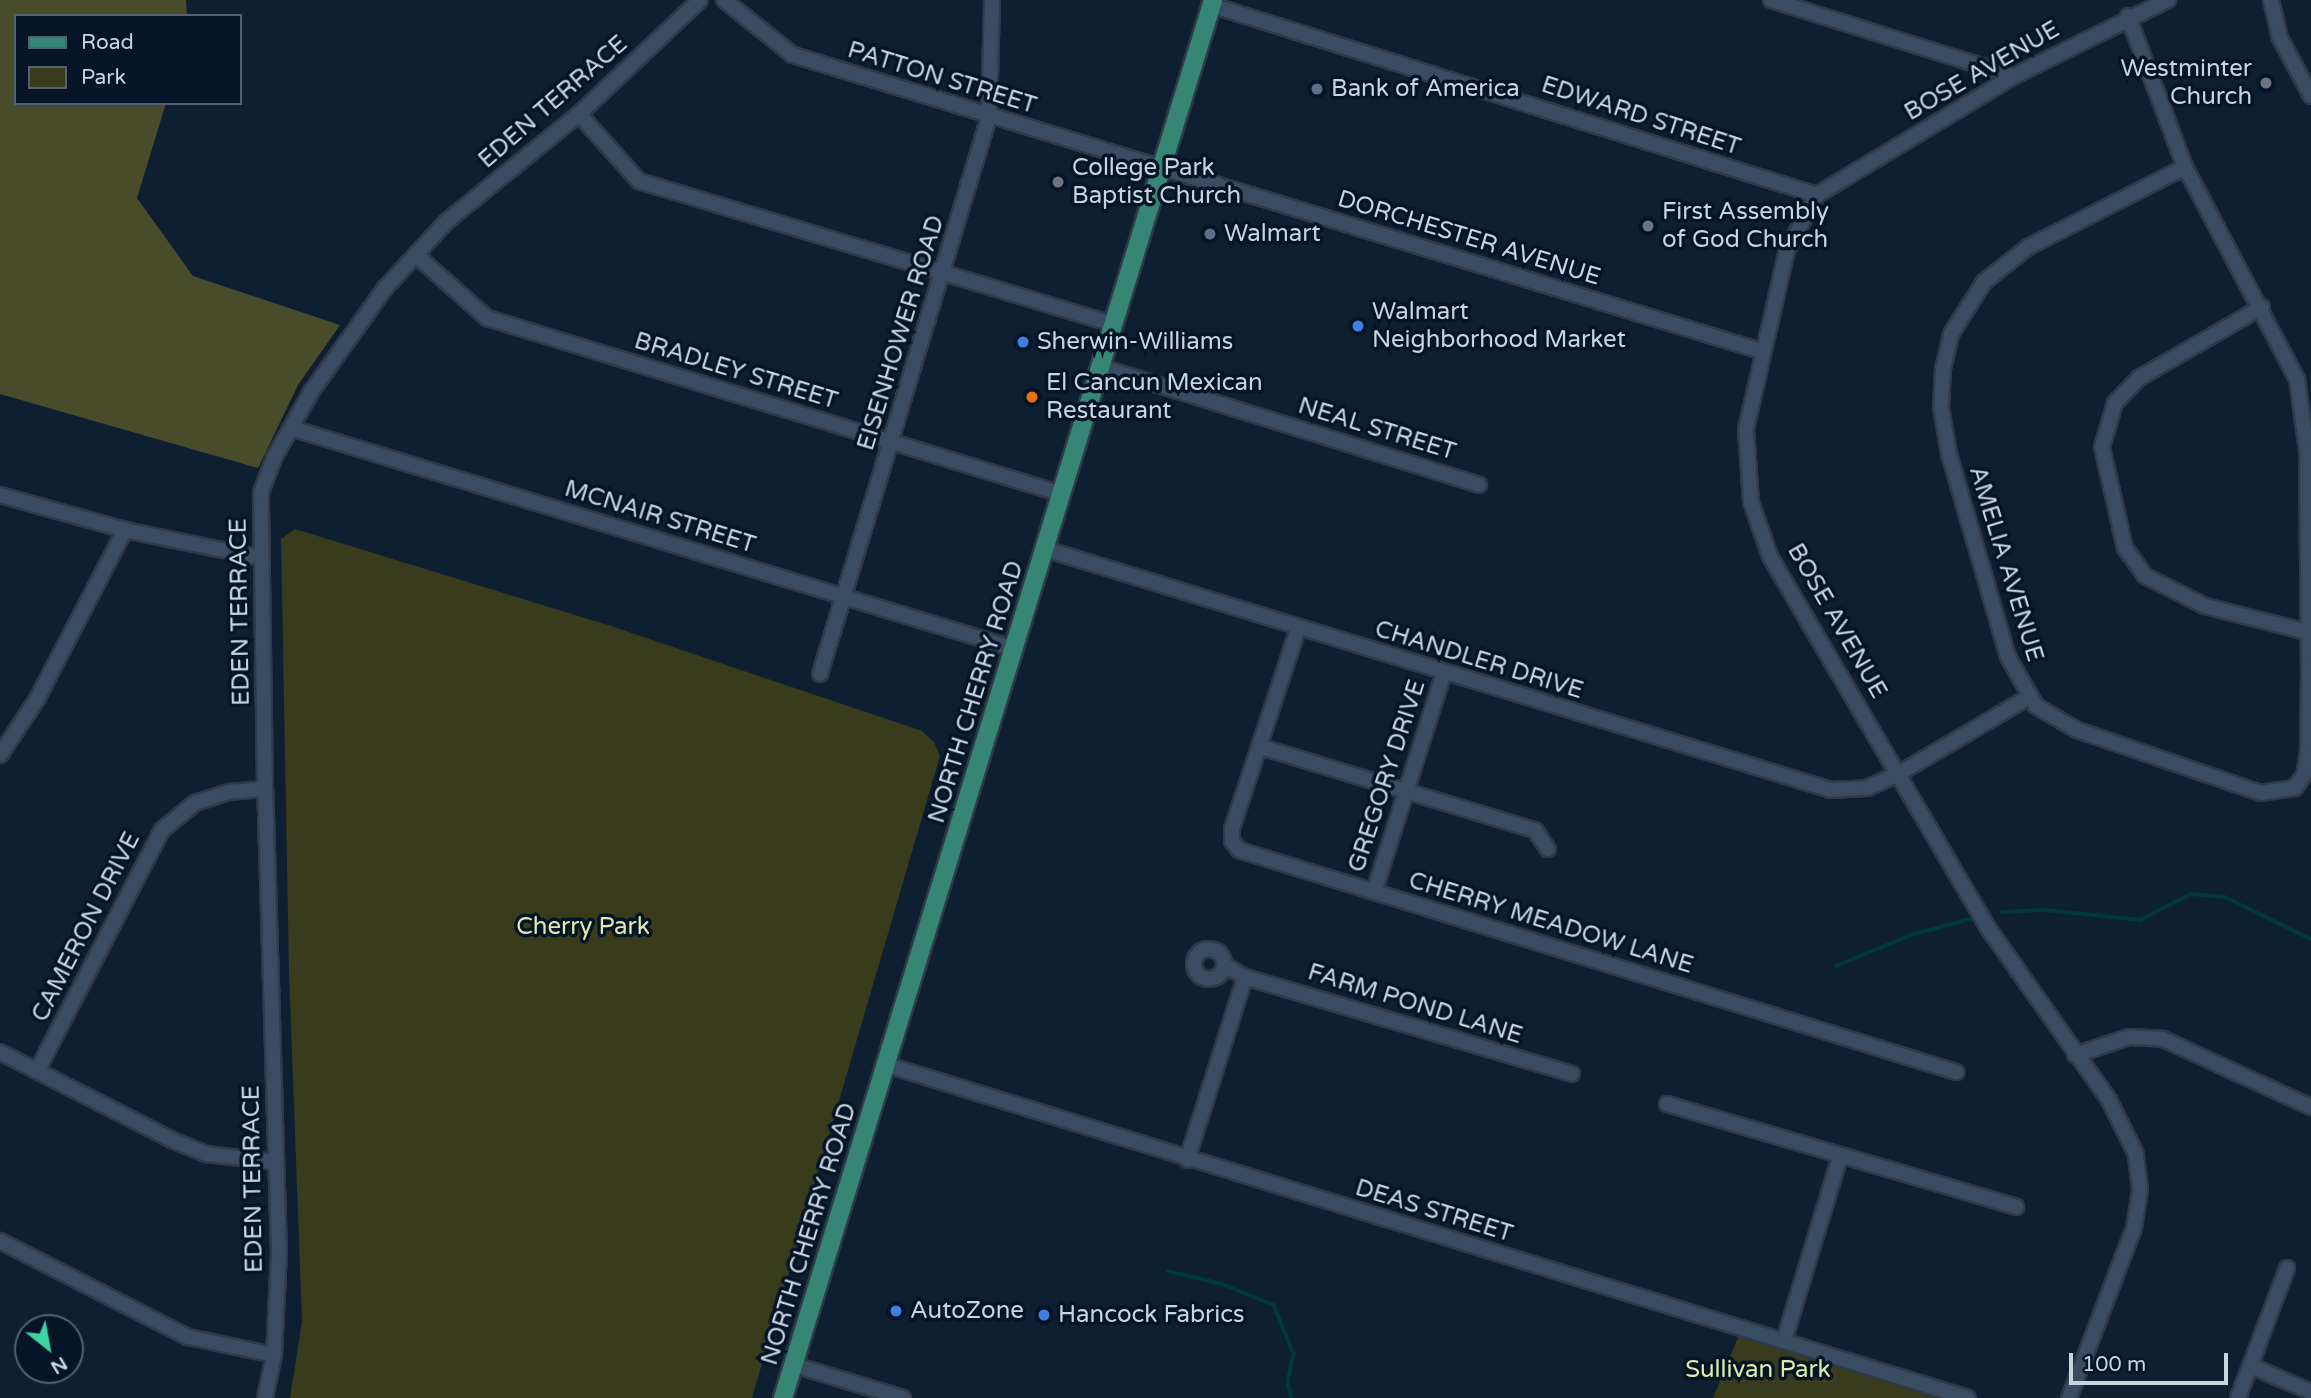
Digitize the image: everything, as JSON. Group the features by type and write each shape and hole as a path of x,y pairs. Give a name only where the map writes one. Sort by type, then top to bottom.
{"main road":[{"name":"NORTH CHERRY ROAD","path":"783,1398 1163,169 1212,2"}],"street":[{"name":"EDEN TERRACE","path":"265,1398 274,1355 279,1253 265,789 261,492 291,428 359,321 446,222 579,114 701,0"},
{"name":"PATTON STREET","path":"724,0 793,55 1163,169"},
{"name":"EISENHOWER ROAD","path":"820,674 989,117 992,0"},
{"path":"1771,0 2014,76"},
{"name":"BOSE AVENUE","path":"2069,1398 2134,1228 2140,1189 2136,1154 2109,1100 2009,962 1770,556 1751,502 1746,429 1761,351 1787,250 1817,195 2014,76 2128,16 2168,0"},
{"path":"2271,0 2279,36 2311,96"},
{"name":"EDWARD STREET","path":"1212,2 1817,195"},
{"path":"2128,16 2185,167 2262,307 2297,379 2304,414 2310,633 2205,606 2145,576 2125,548 2102,447 2115,403 2139,378 2262,307"},
{"path":"579,114 639,181 1114,324"},
{"name":"AMELIA AVENUE","path":"2185,167 2020,252 1984,282 1951,334 1941,407 1949,454 2008,657 2029,697 2054,719 2077,730 2261,793 2295,788 2304,775 2308,751 2310,633"},
{"name":"DORCHESTER AVENUE","path":"1163,169 1761,351"},
{"name":"BRADLEY STREET","path":"417,256 487,318 1062,494"},
{"name":"NEAL STREET","path":"1101,367 1479,485"},
{"name":"MCNAIR STREET","path":"291,428 1015,649"},
{"path":"0,495 125,530 261,558"},
{"path":"0,755 37,699 125,530"},
{"name":"CHANDLER DRIVE","path":"1045,550 1831,790 1867,788 1900,773 2029,697"},
{"path":"1298,629 1261,747 1535,830 1548,849"},
{"name":"GREGORY DRIVE","path":"1374,892 1444,673"},
{"name":"CHERRY MEADOW LANE","path":"1261,747 1232,828 1236,847 1956,1072"},
{"name":"CAMERON DRIVE","path":"37,1071 162,830 195,803 229,792 265,789"},
{"name":"FARM POND LANE","path":"1224,965 1245,977 1572,1074"},
{"path":"1187,1160 1245,977"},
{"path":"2075,1055 2129,1037 2163,1039 2311,1107"},
{"path":"0,1052 206,1154 275,1163"},
{"name":"DEAS STREET","path":"887,1065 1187,1160 1968,1398"},
{"path":"1667,1104 2016,1208"},
{"path":"1784,1341 1840,1157"},
{"path":"0,1241 188,1337 274,1355"},
{"path":"2238,1398 2287,1268"},
{"path":"794,1365 903,1398"},
{"path":"2251,1366 2311,1392"}],"green space":[{"path":"0,0 186,0 187,14 14,14 14,105 165,105 137,198 193,276 340,325 298,385 258,468 0,394"},
{"name":"Cherry Park","path":"295,529 611,626 922,731 934,742 940,756 752,1398 290,1398 302,1321 289,972 281,539"},
{"name":"Sullivan Park","path":"1739,1335 1936,1398 1713,1398"}],"waterway":[{"path":"2002,912 2045,910 2140,920 2191,894 2225,897 2311,939"},
{"path":"1836,966 1911,935 1973,918"},
{"path":"1168,1271 1222,1284 1274,1305 1294,1354 1288,1382 1292,1398"}],"place":[{"name":"Westminter Church","path":"2266,83"},
{"name":"Bank of America","path":"1317,89"},
{"name":"College Park Baptist Church","path":"1058,182"},
{"name":"First Assembly of God Church","path":"1648,226"},
{"name":"Walmart","path":"1210,234"},
{"name":"Walmart Neighborhood Market","path":"1358,326"},
{"name":"Sherwin-Williams","path":"1023,342"},
{"name":"El Cancun Mexican Restaurant","path":"1032,397"},
{"name":"AutoZone","path":"896,1311"},
{"name":"Hancock Fabrics","path":"1044,1315"}]}
